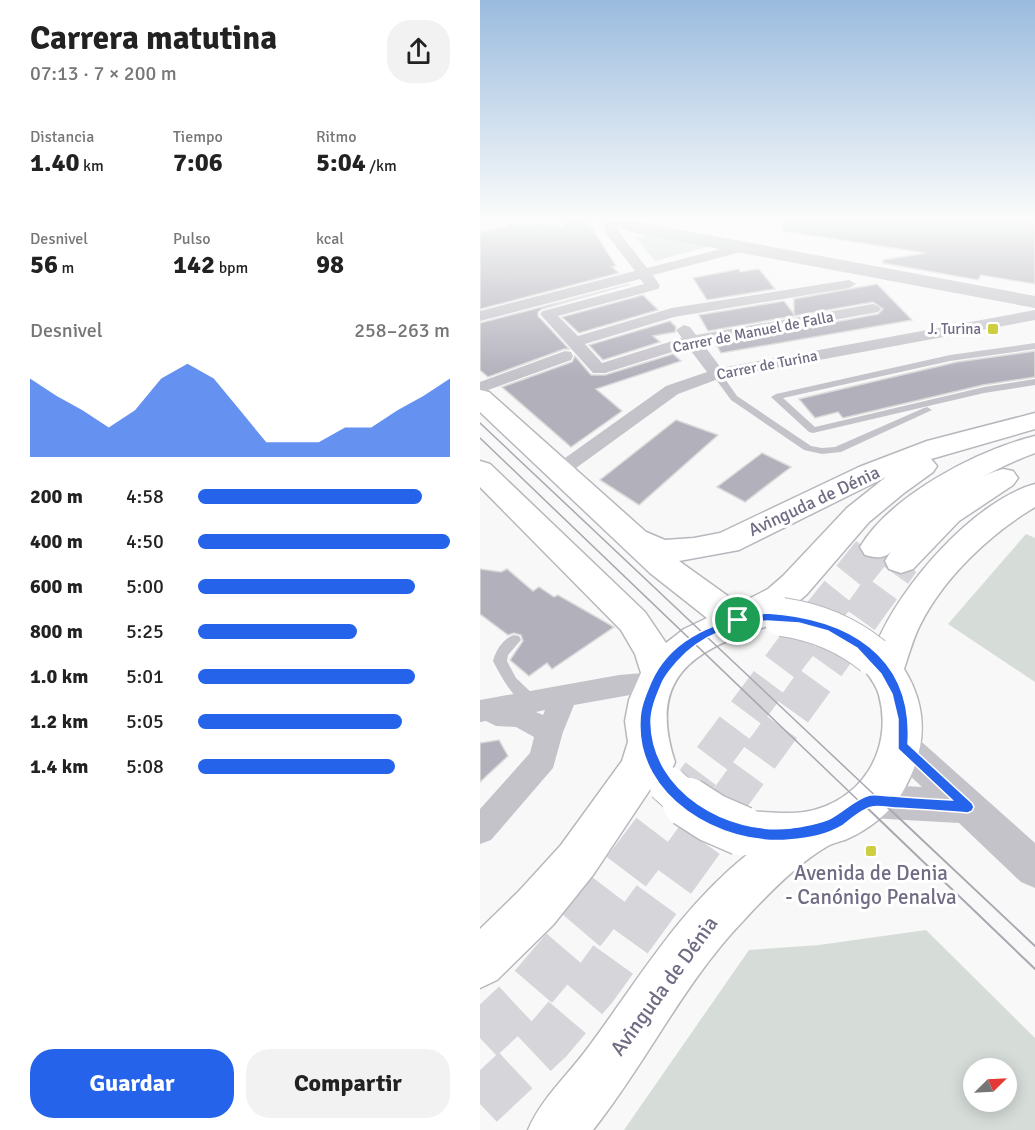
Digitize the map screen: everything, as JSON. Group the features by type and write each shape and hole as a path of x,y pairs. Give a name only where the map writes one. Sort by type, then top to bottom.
{"main road":[{"path":"480,398 558,472 635,540 701,596 738,620"},
{"name":"Avinguda de Dénia","path":"635,540 662,550 694,549 728,542 869,473 937,447 1035,421"},
{"name":"Avinguda de Dénia","path":"738,620 780,598 795,585 858,515 893,486 925,464 992,432"},
{"path":"1035,444 1012,451 952,481 919,504 889,554 974,494 1016,472 1035,465"},
{"path":"481,473 633,621 652,651 658,678"},
{"path":"879,663 908,615 949,561 976,532 1014,505 1035,494"},
{"path":"782,617 832,628 861,645 879,663 898,694 904,719 902,746 896,765 886,784 870,801 834,824 812,831 777,834 742,831 720,824 700,814 669,786 655,765 645,721 649,701 658,678 686,645 702,635 738,620 782,617"},
{"path":"480,963 536,908 577,860 641,769 648,742"},
{"name":"Avinguda de Dénia","path":"556,1130 622,1044 684,953 719,910 765,867 812,831"}],"street":[{"path":"480,316 649,272"},
{"path":"870,272 1035,302"},
{"path":"644,273 717,374"},
{"path":"480,388 569,349 672,313 849,284"},
{"path":"569,349 548,314 653,286"},
{"path":"1001,320 1018,310 1018,303 1014,298"},
{"name":"Carrer de Manuel de Falla","path":"569,349 598,369 691,341 873,309"},
{"name":"Carrer de Turina","path":"558,472 672,390 717,374 1035,315"},
{"path":"480,711 658,678"},
{"path":"480,830 543,759 549,732 565,695"},
{"path":"480,716 520,716 549,732"},
{"path":"902,746 1035,870"},
{"path":"870,801 968,807"}],"lane":[{"path":"1035,346 950,358 777,398 813,430 984,390 1035,382"},
{"path":"717,374 734,398 808,448 822,451 837,450 953,398"},
{"path":"514,640 502,653 500,661 511,682 531,701"}],"shaded area":[{"path":"1026,534 1035,538 1035,682 948,624"},
{"path":"926,930 1035,1038 1035,1130 624,1130 749,950 819,945"}],"building":[{"path":"480,272 619,273 480,309"},
{"path":"725,272 761,272 775,289 707,300 693,278"},
{"path":"932,272 1035,272 1035,284 981,275 978,280"},
{"path":"630,284 538,312 538,316 569,349 488,377 480,370 480,323"},
{"path":"877,284 912,320 721,353 716,344 878,314 883,309 873,302 708,331 699,315 784,301 794,314 794,299"},
{"path":"643,295 658,310 579,333 562,317"},
{"path":"670,321 676,327 675,332 653,336 660,342 603,360 589,345"},
{"path":"1035,351 1035,377 983,385 843,418 838,412 815,418 799,399 957,362"},
{"path":"673,354 681,361 596,389 622,411 571,447 502,387 572,362 575,356 591,375 605,375"},
{"path":"676,420 718,435 639,505 600,480"},
{"path":"762,453 791,467 745,502 717,487"},
{"path":"480,569 501,572 507,569 533,591 539,587 554,597 558,595 614,627 552,669 547,663 529,676 510,660 523,641 521,635 514,633 508,635 480,614"},
{"path":"499,740 508,756 480,782 480,743"}],"tunnel":[{"path":"870,554 876,547"},
{"path":"678,804 794,649 871,553"},
{"path":"726,804 901,561"},
{"path":"480,1038 528,993 586,925 679,802"},
{"path":"480,1104 548,1040 594,986 727,802"}],"tram line":[{"path":"480,423 884,804"},
{"path":"480,438 862,804"},
{"path":"861,802 1035,969"},
{"path":"882,802 1035,946"}],"place":[{"name":"J. Turina","path":"993,329"},
{"name":"Avenida de Denia - Canónigo Penalva","path":"871,851"}],"route":[{"path":"767,617 799,619 832,628 861,645 885,671 898,694 904,719 902,746 968,807 870,801 834,824 812,831 765,834 742,831 720,824 700,814 683,801 669,786 655,765 645,721 649,701 660,673 686,645 719,626 738,620 767,617"}]}
